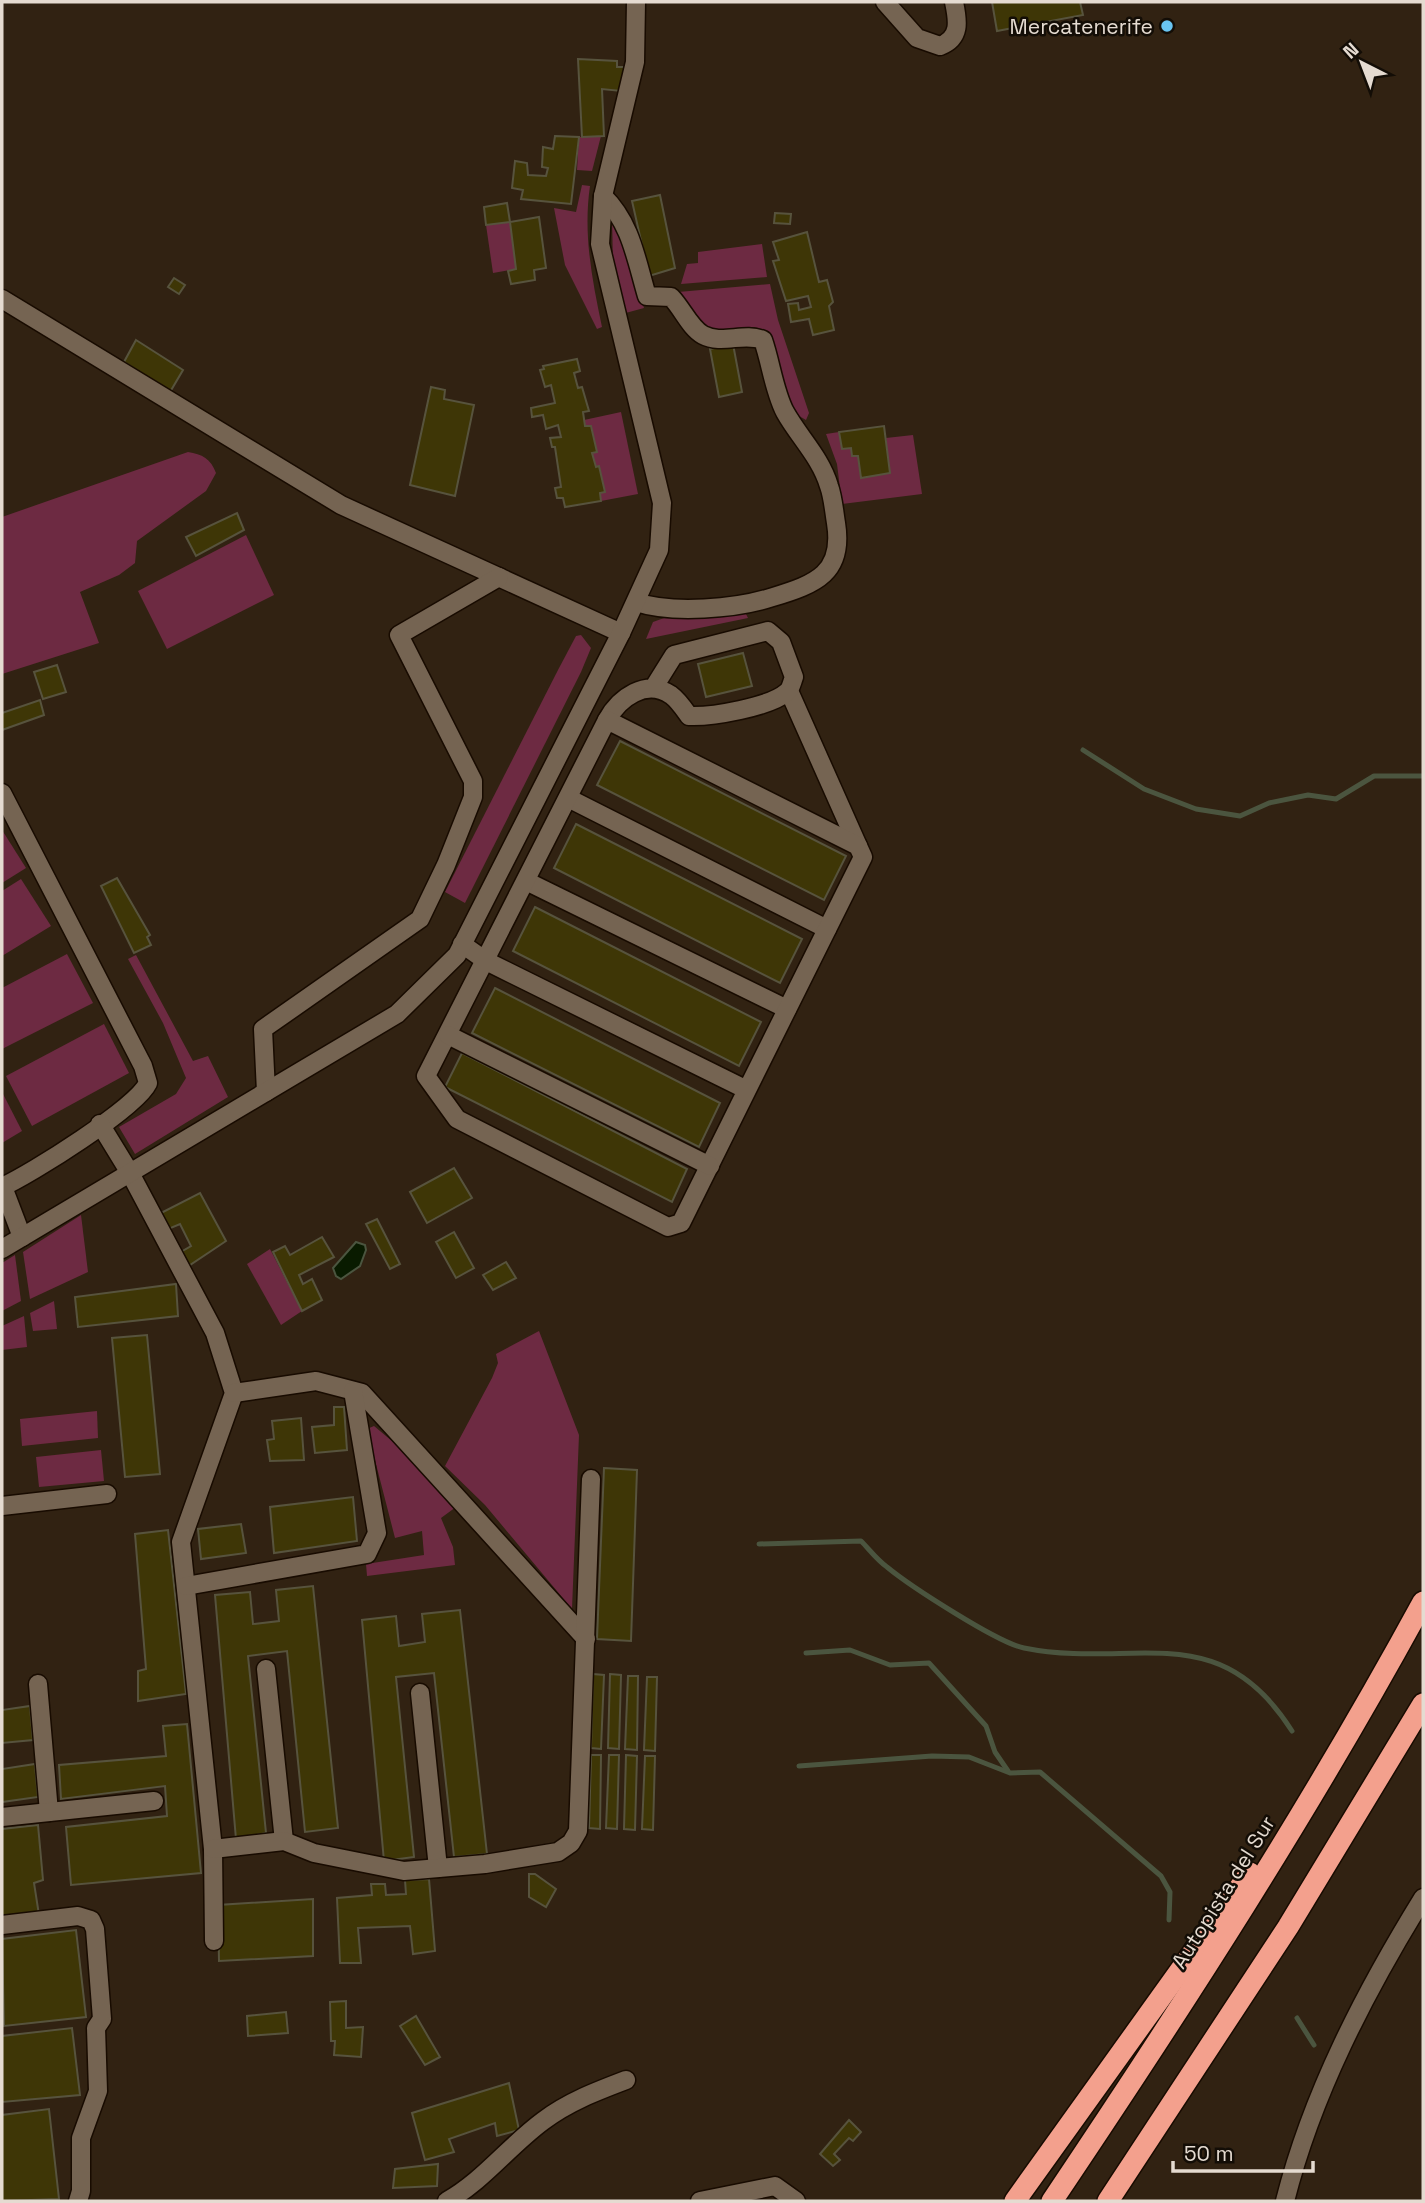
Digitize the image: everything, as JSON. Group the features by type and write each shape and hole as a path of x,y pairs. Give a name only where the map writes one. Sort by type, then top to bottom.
{"highway":[{"name":"Autopista del Sur","path":"1052,2201 1229,1931 1350,1732 1423,1602"},
{"path":"1108,2201 1288,1927 1423,1704"},
{"path":"1015,2201 1350,1732"}],"street":[{"path":"2,1249 397,1014 457,955 621,633 659,550 662,502 600,244 603,196 635,62 636,2"},
{"path":"892,6 917,38 940,46 956,33 954,2"},
{"path":"603,196 618,210 627,226 647,296 671,297 703,335 716,339 752,336 763,340 785,412 817,460 829,485 838,535 839,550 835,562 826,573 803,588 762,601 728,605 659,610 636,602"},
{"path":"2,299 341,505 621,633"},
{"path":"266,1092 263,1029 420,919 446,865 473,797 474,781 399,635 499,577"},
{"path":"654,688 674,655 768,631 781,642 794,677 789,691 772,701 697,716 690,716 672,695 654,688 630,693 615,705 426,1076 457,1119 668,1227 681,1223 863,857 789,691"},
{"path":"607,720 858,846"},
{"path":"2,793 143,1066 148,1083 143,1093 100,1124 2,1187 22,1237"},
{"path":"568,798 827,929"},
{"path":"527,881 787,1009"},
{"path":"462,944 486,961 747,1090"},
{"path":"448,1035 709,1166"},
{"path":"100,1124 130,1172 215,1333 234,1393 181,1542 212,1849 214,1941"},
{"path":"234,1393 316,1381 362,1393 586,1639"},
{"path":"186,1586 367,1554 377,1533 353,1391"},
{"path":"212,1849 284,1841 314,1853 404,1871 558,1852 571,1843 578,1832 591,1479"},
{"path":"2,1506 107,1494"},
{"path":"267,1669 284,1841"},
{"path":"38,1684 49,1812"},
{"path":"419,1693 438,1868"},
{"path":"2,1817 155,1801"},
{"path":"1285,2201 1300,2151 1339,2054 1396,1943 1423,1898"},
{"path":"2,1926 78,1916 91,1920 95,1929 102,2019 96,2028 98,2091 81,2138 81,2191 78,2201"},
{"path":"447,2201 465,2191 543,2121 588,2095 626,2080"},
{"path":"701,2201 775,2186 792,2199"}],"shaded area":[{"path":"601,136 592,171 577,170 579,137"},
{"path":"582,185 590,186 588,239 602,327 597,329 565,265 554,208 576,212"},
{"path":"612,216 615,216 644,308 622,314 613,267"},
{"path":"510,222 516,269 493,273 486,225"},
{"path":"762,244 767,277 681,284 687,264 698,263 698,252"},
{"path":"770,284 778,320 809,413 806,420 794,413 768,331 754,327 709,332 679,298 678,292"},
{"path":"621,412 638,494 601,501 584,420"},
{"path":"839,432 842,448 851,448 858,456 861,477 887,443 886,438 913,435 922,494 842,504 837,464 826,434"},
{"path":"188,452 205,458 214,468 216,473 206,491 137,541 135,563 119,575 80,592 99,643 2,674 2,517"},
{"path":"246,535 274,595 167,649 138,591"},
{"path":"745,612 748,618 646,639 653,622 664,618"},
{"path":"581,635 591,648 581,672 465,903 445,892 558,670 576,636"},
{"path":"2,830 26,868 2,883"},
{"path":"21,879 51,926 2,956 2,891"},
{"path":"67,954 93,1003 2,1049 2,988"},
{"path":"136,955 193,1061 208,1056 228,1097 135,1154 119,1127 176,1094 186,1078 163,1023 128,959"},
{"path":"104,1024 129,1073 32,1126 6,1076"},
{"path":"2,1092 22,1131 2,1143"},
{"path":"81,1215 88,1272 30,1299 23,1252"},
{"path":"356,1242 365,1245 366,1250 360,1266 341,1279 336,1276 333,1268"},
{"path":"270,1249 302,1311 281,1325 247,1264"},
{"path":"15,1255 21,1301 2,1311 2,1263"},
{"path":"54,1301 57,1329 33,1331 30,1313"},
{"path":"24,1316 27,1347 2,1350 2,1326"},
{"path":"539,1331 579,1435 572,1609 485,1505 445,1466 492,1378 498,1363 496,1354"},
{"path":"97,1411 98,1438 22,1446 20,1419"},
{"path":"374,1426 417,1462 456,1507 441,1518 453,1547 455,1565 367,1576 366,1564 424,1555 422,1531 395,1538 367,1429"},
{"path":"101,1450 104,1481 39,1487 36,1457"}],"building":[{"path":"992,2 1080,2 1083,15 997,31"},
{"path":"578,59 617,61 617,67 625,67 621,91 602,89 604,136 582,137"},
{"path":"555,136 579,137 571,204 521,199 523,190 512,188 515,161 527,163 528,175 546,176 548,168 542,167 543,147 553,149"},
{"path":"660,195 675,268 649,276 632,201"},
{"path":"507,203 510,222 486,225 484,207"},
{"path":"775,213 791,214 790,224 774,223"},
{"path":"539,217 546,268 534,270 535,280 511,284 508,271 516,269 510,222"},
{"path":"807,232 819,282 827,280 833,302 829,306 834,330 813,335 809,319 791,322 788,304 798,303 799,310 811,307 808,296 786,301 773,261 779,260 773,242"},
{"path":"174,278 185,285 179,294 168,287"},
{"path":"136,340 183,370 170,392 124,362"},
{"path":"733,344 742,392 719,397 710,349"},
{"path":"577,359 580,371 574,373 578,388 582,387 589,411 583,412 585,426 591,426 597,452 592,453 596,467 599,466 605,492 600,493 601,501 565,507 563,498 557,498 555,488 561,487 555,447 552,447 550,438 561,437 558,425 546,429 543,415 532,417 531,408 555,403 551,385 545,387 540,370 544,369 543,366"},
{"path":"431,387 445,390 444,399 474,405 455,496 410,485"},
{"path":"884,426 890,473 861,478 858,456 852,456 851,448 842,449 839,432"},
{"path":"237,513 244,530 196,556 186,537"},
{"path":"743,653 752,686 706,697 698,664"},
{"path":"57,665 66,692 43,699 34,672"},
{"path":"40,700 44,715 2,730 2,713"},
{"path":"620,741 846,856 824,900 597,785"},
{"path":"576,824 802,939 780,983 554,868"},
{"path":"117,878 150,935 147,937 151,945 134,953 101,886"},
{"path":"535,907 761,1022 739,1066 513,951"},
{"path":"495,988 720,1103 699,1147 472,1033"},
{"path":"462,1053 687,1169 672,1202 445,1087"},
{"path":"454,1168 472,1198 427,1223 410,1192"},
{"path":"200,1193 226,1241 187,1267 179,1253 191,1246 180,1224 166,1230 159,1214"},
{"path":"377,1219 400,1264 390,1269 366,1224"},
{"path":"454,1232 474,1268 456,1278 436,1242"},
{"path":"322,1237 334,1257 299,1275 303,1284 312,1279 322,1300 302,1311 273,1252 285,1246 290,1255"},
{"path":"506,1262 516,1278 493,1290 483,1275"},
{"path":"176,1284 178,1316 78,1327 75,1297"},
{"path":"147,1335 160,1474 125,1477 112,1338"},
{"path":"334,1407 344,1407 347,1450 315,1453 312,1427 334,1425"},
{"path":"301,1418 304,1460 270,1461 267,1440 274,1439 272,1421"},
{"path":"604,1468 637,1470 631,1641 597,1639"},
{"path":"353,1497 357,1541 274,1553 270,1507"},
{"path":"241,1524 246,1553 201,1559 198,1529"},
{"path":"168,1530 186,1694 138,1701 138,1671 146,1669 135,1534"},
{"path":"313,1586 338,1828 305,1832 287,1651 248,1656 266,1833 236,1839 215,1595 250,1592 253,1624 279,1621 276,1590"},
{"path":"460,1610 487,1854 454,1857 434,1673 396,1677 414,1857 384,1861 362,1620 396,1616 399,1646 425,1642 422,1614"},
{"path":"593,1674 604,1675 601,1749 591,1748"},
{"path":"610,1674 621,1675 619,1749 608,1748"},
{"path":"628,1676 638,1676 637,1750 625,1749"},
{"path":"647,1677 657,1677 655,1751 644,1750"},
{"path":"30,1706 33,1740 2,1743 2,1710"},
{"path":"187,1724 201,1873 71,1885 66,1827 167,1816 165,1786 61,1799 59,1765 166,1756 163,1726"},
{"path":"591,1755 601,1755 600,1829 589,1828"},
{"path":"609,1755 619,1755 617,1829 606,1828"},
{"path":"626,1755 637,1756 635,1830 624,1829"},
{"path":"645,1756 655,1756 653,1830 642,1829"},
{"path":"35,1764 38,1797 2,1802 2,1769"},
{"path":"38,1825 43,1880 34,1883 39,1915 2,1920 2,1829"},
{"path":"529,1874 535,1874 556,1889 546,1907 529,1897"},
{"path":"429,1879 435,1951 413,1954 410,1926 358,1928 361,1963 340,1963 337,1898 372,1895 371,1884 385,1884 386,1895 406,1894 405,1880"},
{"path":"313,1899 313,1956 219,1961 218,1905"},
{"path":"76,1930 86,2017 4,2026 2,1939"},
{"path":"346,2001 346,2028 363,2027 361,2057 334,2055 330,2002"},
{"path":"286,2012 288,2033 248,2036 247,2016"},
{"path":"416,2016 440,2057 425,2065 400,2026"},
{"path":"72,2028 80,2095 2,2102 2,2036"},
{"path":"509,2083 519,2130 497,2136 495,2123 449,2139 454,2152 425,2160 412,2113"},
{"path":"49,2109 59,2199 2,2201 2,2115"},
{"path":"849,2120 861,2132 853,2141 849,2138 834,2154 840,2160 833,2166 820,2154"},
{"path":"438,2164 437,2186 393,2188 395,2169"}],"waterway":[{"path":"1083,750 1144,789 1196,809 1240,816 1269,803 1308,795 1336,799 1374,776 1423,776"},
{"path":"759,1544 861,1541 883,1564 934,1600 995,1636 1024,1648 1064,1653 1171,1654 1203,1659 1234,1672 1264,1695 1292,1731"},
{"path":"806,1653 850,1650 890,1665 929,1663 986,1726 995,1752 1008,1771"},
{"path":"799,1766 932,1756 969,1757 1010,1773 1040,1772 1161,1876 1170,1892 1169,1920"},
{"path":"1297,2018 1314,2045"}],"place":[{"name":"Mercatenerife","path":"1167,26"}]}
